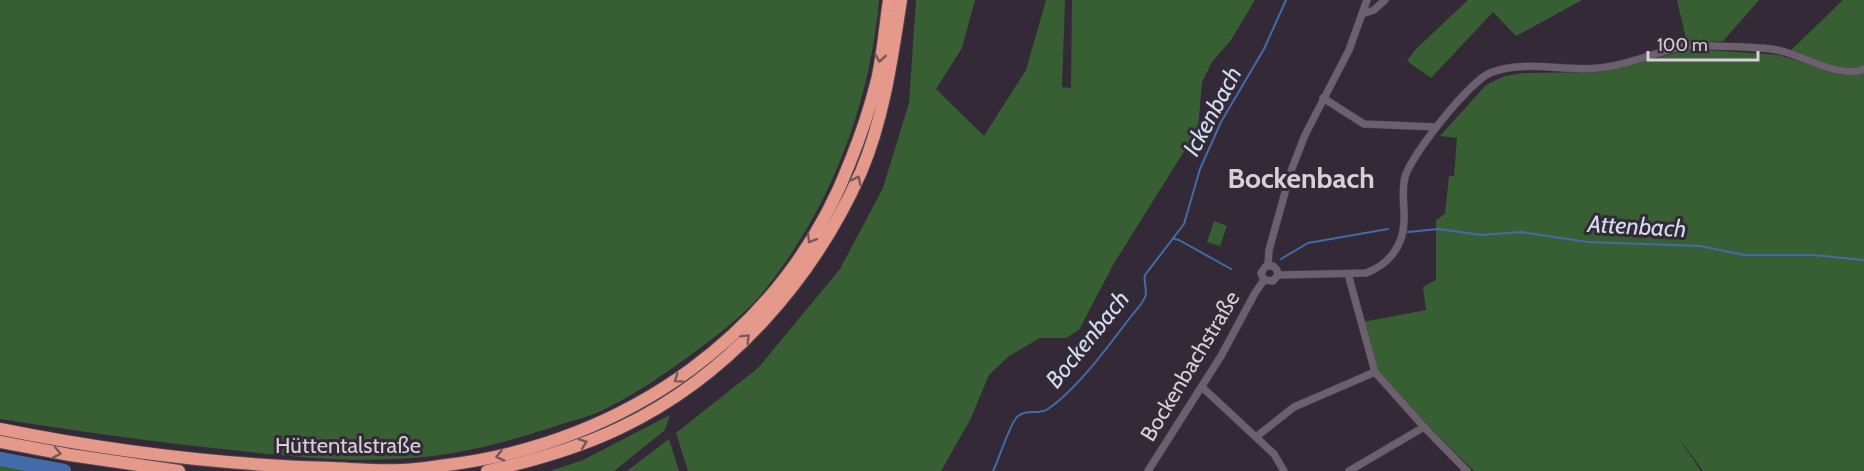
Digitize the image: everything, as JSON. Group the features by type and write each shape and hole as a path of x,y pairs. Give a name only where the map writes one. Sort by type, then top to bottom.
{"highway":[{"name":"Hüttentalstraße","path":"0,429 71,443 164,456 283,467 402,470 476,461 530,449 582,432 652,397 695,367 735,333 770,296 802,255 849,165 864,123 877,78 889,0"},
{"path":"487,471 531,461 585,444 657,408 701,378 743,341 779,304 812,261 838,217 861,170 888,82 901,0"},
{"path":"0,442 179,471"}],"street":[{"path":"1268,266 1269,250 1291,171 1305,135 1349,50 1367,0"},
{"path":"1362,14 1374,10 1385,0"},
{"path":"1278,275 1275,268 1268,266 1263,268 1261,273 1264,280 1273,281 1278,275 1366,273 1377,269 1394,254 1404,224 1403,189 1405,176 1411,163 1436,127 1477,82 1490,73 1521,67 1598,68 1692,45 1780,51 1840,71 1858,72 1864,69"},
{"path":"1323,98 1364,124 1436,127"},
{"path":"1348,274 1375,372 1467,471"},
{"name":"Bockenbachstraße","path":"1148,471 1202,387 1264,280"},
{"path":"1256,437 1294,408 1375,372"},
{"path":"1202,387 1274,454 1284,471"},
{"path":"1349,471 1424,427"}],"green space":[{"path":"0,0 879,0 867,77 857,114 829,187 790,255 760,296 744,312 688,357 599,412 480,448 416,458 354,460 202,447 0,419"},
{"path":"916,0 975,0 962,48 936,89 984,136 1026,70 1046,0 1065,0 1062,87 1071,88 1072,0 1255,0 1231,40 1212,62 1202,82 1198,129 1113,265 1079,330 1066,338 1040,338 1009,356 989,375 970,420 941,471 688,471 676,433 758,368 840,269 883,188 909,103"},
{"path":"1468,0 1582,0 1516,36 1493,12 1431,78 1407,61 1415,50"},
{"path":"1677,0 1759,0 1723,41 1687,43"},
{"path":"1843,0 1864,0 1864,471 1703,471 1675,433 1701,471 1474,471 1425,423 1375,367 1363,322 1426,310 1423,287 1436,280 1436,220 1445,214 1449,176 1454,176 1457,138 1440,136 1486,85 1505,76 1523,73 1600,72 1692,49 1779,55 1842,75 1844,69 1790,51"},
{"path":"1214,221 1227,226 1220,246 1207,242"},
{"path":"670,415 665,430 614,471 550,471 583,460"},
{"path":"669,439 679,471 627,471"},
{"path":"0,458 55,471 0,471"}],"waterway":[{"name":"Bockenbach","path":"993,471 1018,416 1045,411 1070,391 1142,303 1146,294 1145,275 1184,224 1200,169 1221,122 1264,49 1286,0"},
{"name":"Attenbach","path":"1281,259 1308,243 1388,229"},
{"name":"Attenbach","path":"1408,232 1439,229 1481,235 1521,232 1588,242 1700,246 1744,255 1813,255 1864,260"},
{"name":"Attenbach","path":"1174,239 1231,269"},
{"path":"0,459 64,471"}],"district":[{"name":"Bockenbach","path":"1301,178"}],"water label":[{"name":"Ickenbach","path":"1212,111"}]}
